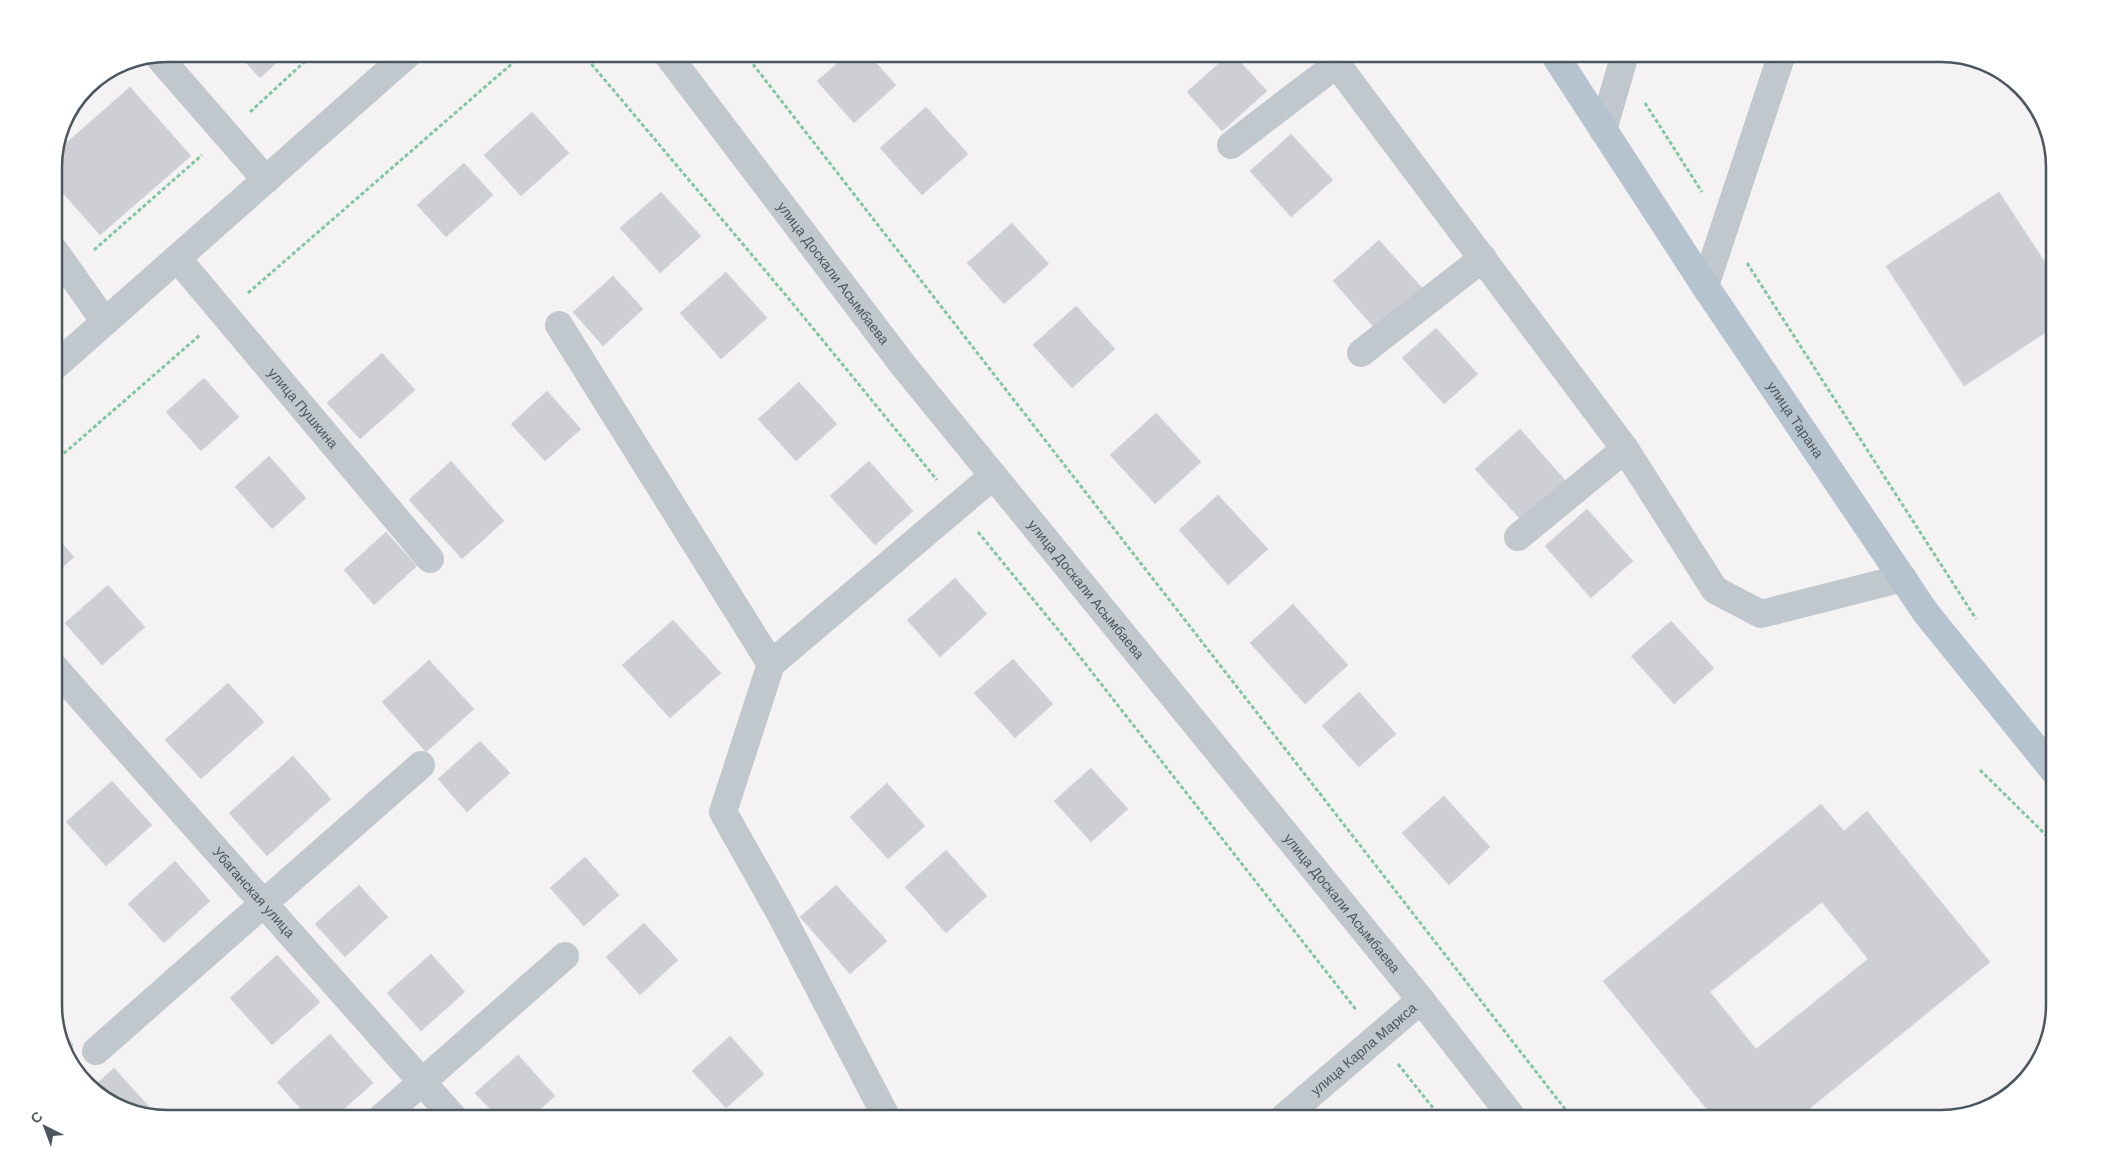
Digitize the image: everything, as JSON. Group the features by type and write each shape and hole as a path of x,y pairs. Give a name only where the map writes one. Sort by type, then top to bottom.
{"main road":[{"name":"улица Тарана","path":"1559,62 1705,286 1902,578 1926,612 2046,761"}],"street":[{"path":"165,62 266,180"},
{"path":"63,359 399,62"},
{"name":"улица Доскали Асымбаева","path":"673,62 897,357 1421,1000 1507,1110"},
{"path":"1231,145 1329,62"},
{"path":"1335,62 1626,448 1715,590 1761,614 1902,578"},
{"path":"1603,130 1622,62"},
{"path":"1705,286 1779,62"},
{"name":"улица Пушкина","path":"177,258 430,559"},
{"path":"1361,353 1483,258"},
{"path":"63,264 105,322"},
{"path":"559,324 772,664"},
{"path":"1518,537 1626,448"},
{"path":"883,1110 780,912 723,812 772,664 993,476"},
{"name":"Убаганская улица","path":"63,677 447,1110"},
{"path":"96,1051 421,765"},
{"path":"390,1110 565,956"},
{"name":"улица Карла Маркса","path":"1291,1110 1421,1000"}],"path":[{"path":"63,259 226,133 305,62"},
{"path":"63,454 514,62"},
{"path":"590,62 789,299 1073,648 1435,1110"},
{"path":"752,62 1566,1110"},
{"path":"1624,62 1724,227 1978,621"},
{"path":"1980,770 2046,835"}],"building":[{"path":"245,62 277,62 260,78"},
{"path":"839,62 875,62 896,85 854,123 817,81"},
{"path":"1220,62 1240,62 1267,91 1222,131 1187,92"},
{"path":"130,87 191,156 100,235 63,193 63,160 65,144"},
{"path":"926,107 968,154 922,195 880,148"},
{"path":"532,112 569,153 521,196 484,155"},
{"path":"1291,134 1333,180 1291,217 1250,171"},
{"path":"464,163 493,195 446,237 417,205"},
{"path":"661,192 701,236 660,273 620,228"},
{"path":"1999,192 2045,262 2045,333 1964,386 1886,266"},
{"path":"1012,223 1049,264 1004,304 967,263"},
{"path":"1379,240 1424,290 1378,332 1333,281"},
{"path":"726,272 767,318 721,359 680,313"},
{"path":"613,276 643,309 603,346 573,312"},
{"path":"1076,306 1115,349 1072,388 1033,345"},
{"path":"1436,328 1478,374 1444,404 1402,358"},
{"path":"382,353 415,390 360,439 327,403"},
{"path":"204,378 239,417 201,451 166,412"},
{"path":"799,382 837,424 796,461 758,419"},
{"path":"547,391 581,429 545,461 511,424"},
{"path":"1156,413 1201,462 1155,504 1110,455"},
{"path":"1520,429 1565,480 1521,520 1475,469"},
{"path":"269,456 306,498 272,529 235,487"},
{"path":"451,461 504,521 462,559 409,500"},
{"path":"869,461 913,511 875,545 830,496"},
{"path":"1218,495 1268,549 1228,585 1179,530"},
{"path":"1587,509 1633,561 1591,598 1545,546"},
{"path":"386,532 417,566 374,605 344,570"},
{"path":"63,544 74,557 63,567"},
{"path":"955,578 987,614 940,657 907,620"},
{"path":"108,585 145,627 102,665 65,623"},
{"path":"1293,604 1348,665 1305,704 1250,643"},
{"path":"673,620 721,673 670,718 622,665"},
{"path":"1671,621 1714,668 1674,704 1631,656"},
{"path":"1013,659 1053,704 1015,738 974,693"},
{"path":"429,660 474,709 426,752 382,702"},
{"path":"228,683 264,722 201,779 165,740"},
{"path":"1359,692 1396,734 1359,767 1322,726"},
{"path":"480,741 510,773 467,812 438,779"},
{"path":"293,756 331,799 267,856 229,813"},
{"path":"1091,768 1128,809 1091,842 1054,801"},
{"path":"112,781 152,825 106,866 66,822"},
{"path":"887,783 925,826 888,859 850,817"},
{"path":"1444,796 1490,847 1449,885 1402,833"},
{"path":"1821,804 1844,831 1867,811 1990,962 1808,1110 1708,1110 1603,981","holes":["1822,902 1868,959 1756,1049 1710,992"]},
{"path":"946,850 987,896 946,933 905,887"},
{"path":"585,857 619,895 584,926 550,888"},
{"path":"175,861 210,901 164,943 128,904"},
{"path":"359,885 388,917 345,957 315,924"},
{"path":"836,885 887,941 850,974 800,917"},
{"path":"644,923 678,960 640,995 606,957"},
{"path":"431,954 465,992 421,1031 387,993"},
{"path":"277,955 320,1002 272,1045 230,998"},
{"path":"330,1034 373,1083 343,1110 302,1110 277,1082"},
{"path":"730,1036 764,1074 726,1108 692,1071"},
{"path":"518,1055 555,1096 539,1110 491,1110 475,1093"},
{"path":"114,1068 150,1108 127,1102 97,1083"}]}
